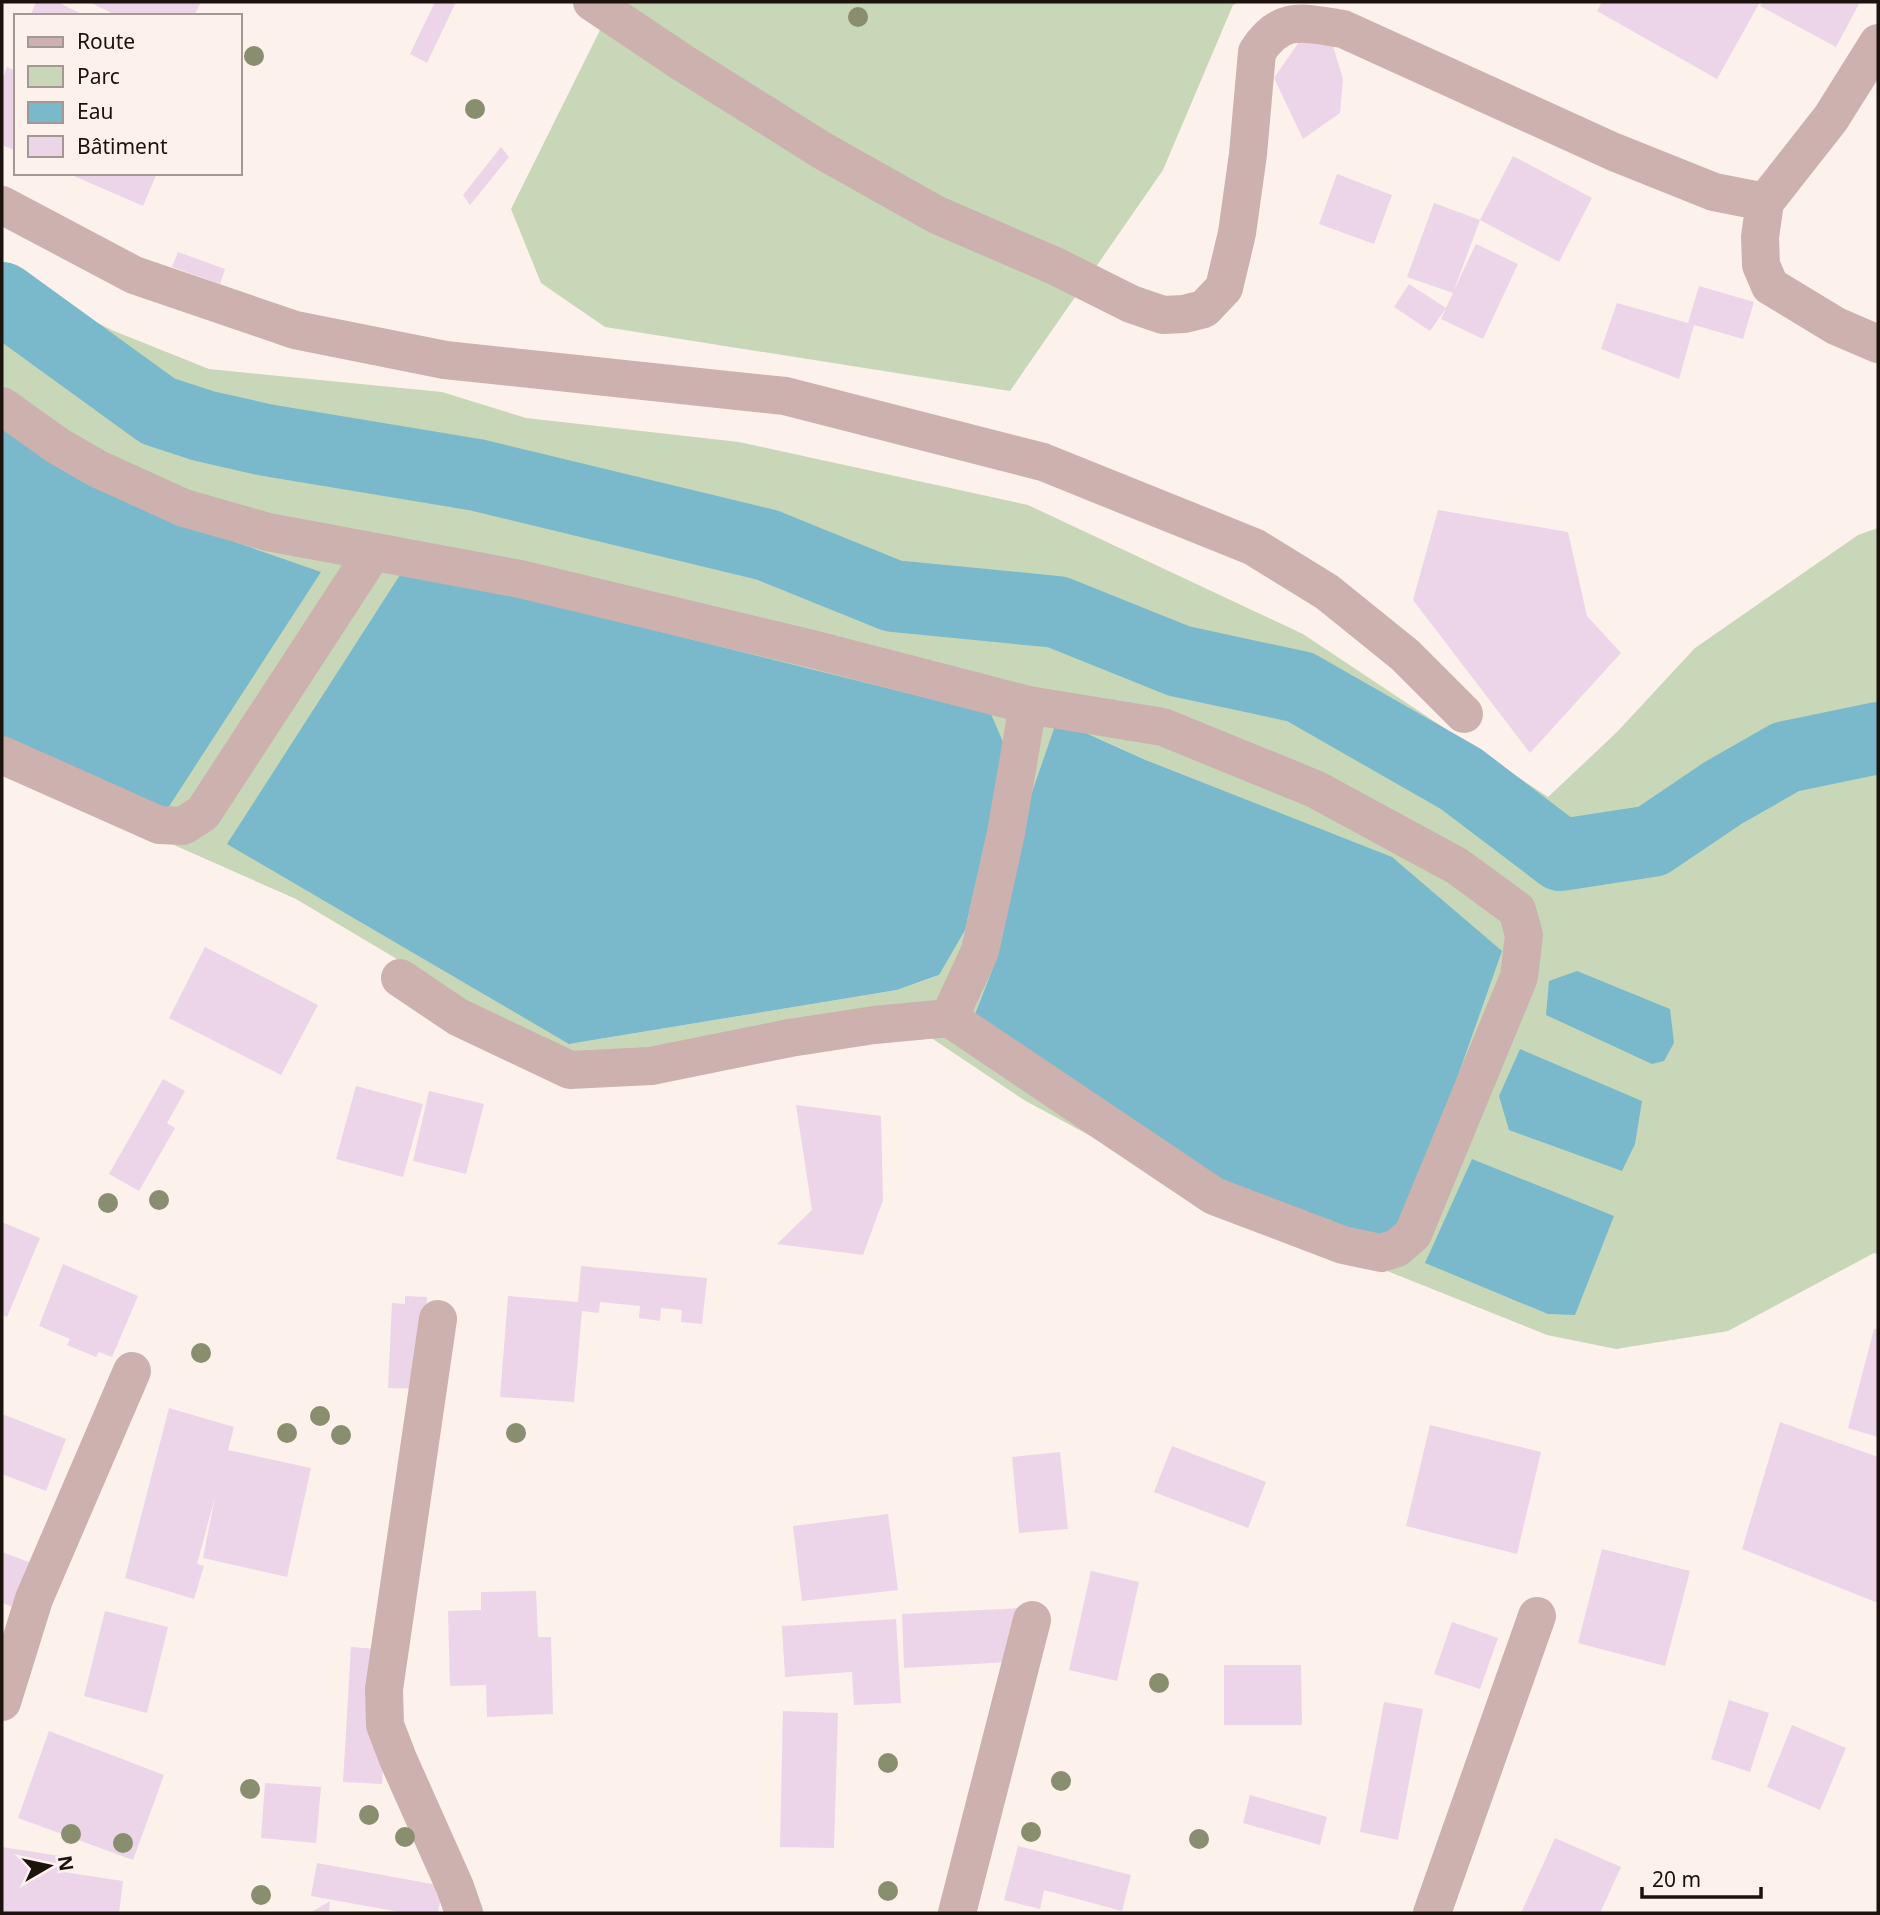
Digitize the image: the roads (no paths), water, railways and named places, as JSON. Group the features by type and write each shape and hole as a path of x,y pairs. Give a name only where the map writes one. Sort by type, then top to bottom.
{"street":[{"path":"592,2 823,151 926,208 1055,266 1131,304 1163,314 1184,314 1204,309 1224,288 1239,220 1257,52 1265,39 1280,27 1296,22 1343,29 1614,152 1714,192 1765,202"},
{"path":"1878,43 1831,118 1765,202 1760,237 1761,265 1770,286 1836,326 1878,344"},
{"path":"2,205 134,275 295,330 445,360 785,396 1043,462 1254,547 1327,592 1405,655 1464,714"},
{"path":"2,406 58,446 98,469 184,508 268,532 520,579 812,649 1028,705 1163,727 1315,789 1457,866 1517,910 1524,935 1519,978 1413,1234 1397,1248 1381,1253 1343,1245 1214,1196 949,1018 802,1036 651,1066 570,1070 458,1017 400,978"},
{"path":"2,755 159,825 183,826 203,813 373,552"},
{"path":"949,1018 980,951 1006,833 1028,705"},
{"path":"438,1319 384,1689 385,1726 464,1913"},
{"path":"2,1702 34,1599 132,1371"},
{"path":"1432,1913 1537,1616"},
{"path":"957,1913 1032,1620"}],"water":[{"path":"2,429 232,541 321,572 168,808 2,747"},
{"path":"400,575 445,578 991,714 1006,749 965,930 939,975 897,990 569,1044 227,844"},
{"path":"1057,720 1148,761 1392,857 1502,951 1401,1237 1376,1247 1222,1193 972,1022 995,963 1031,795"},
{"path":"1577,971 1670,1009 1674,1043 1664,1061 1652,1064 1546,1015 1549,981"},
{"path":"1520,1049 1642,1101 1635,1144 1622,1171 1509,1130 1499,1096"},
{"path":"1472,1159 1614,1216 1575,1315 1548,1314 1425,1263"}],"waterway":[{"path":"2,298 158,411 204,426 266,440 477,475 767,545 893,596 1057,612 1179,661 1300,687 1461,779 1561,855 1652,841 1723,793 1786,757 1878,738"}]}
